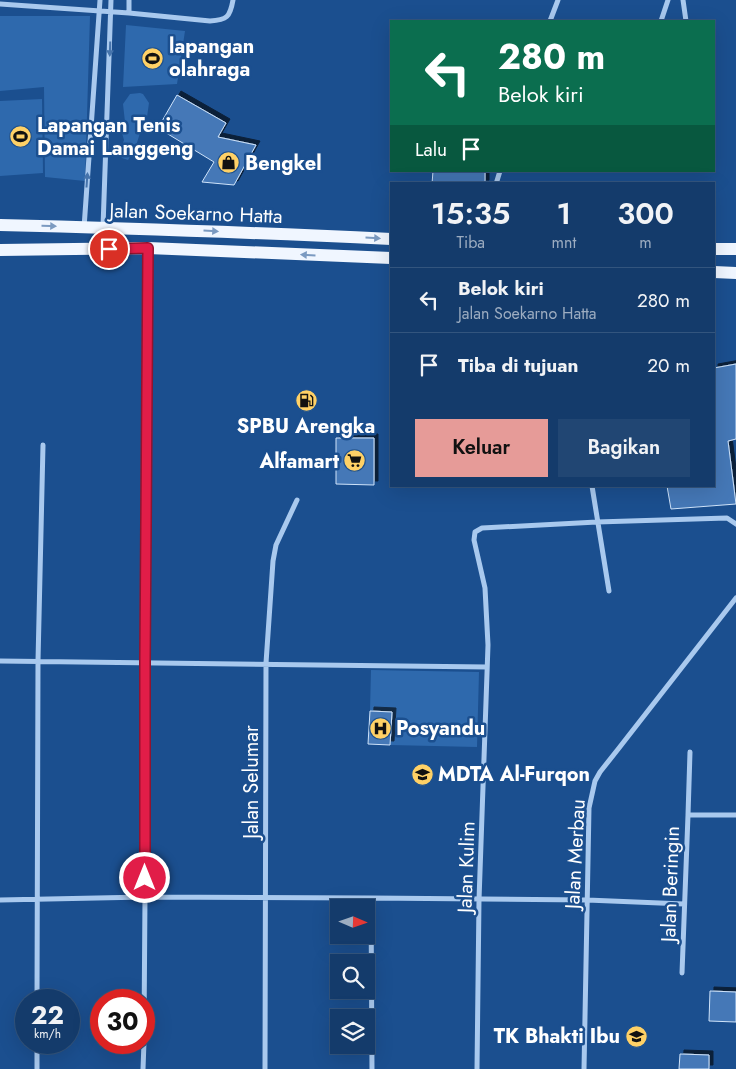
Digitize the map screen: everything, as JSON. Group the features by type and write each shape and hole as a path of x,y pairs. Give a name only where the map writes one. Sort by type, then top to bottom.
{"main road":[{"name":"Jalan Soekarno Hatta","path":"0,225 172,229 390,239"},
{"name":"Jalan Soekarno Hatta","path":"0,250 148,248 390,258"},
{"path":"715,249 736,249"},
{"path":"715,272 736,273"}],"street":[{"path":"84,228 100,0"},
{"path":"103,228 111,0"},
{"path":"129,0 129,13"},
{"path":"0,4 220,21 227,17 231,10 232,0"},
{"path":"550,20 558,0"},
{"path":"660,20 668,0"},
{"path":"683,0 686,20"},
{"path":"144,989 148,248"},
{"path":"37,989 38,661 43,445"},
{"path":"592,487 609,591"},
{"name":"Jalan Selumar","path":"265,1069 266,663 273,561 276,545 298,500"},
{"path":"597,522 727,518 736,524"},
{"name":"Jalan Kulim","path":"477,1069 479,900 488,645 485,588 474,540 475,532 482,528 597,522"},
{"name":"Jalan Merbau","path":"584,1069 589,808 595,781 600,772 736,598"},
{"path":"0,661 487,667"},
{"path":"688,815 690,752"},
{"name":"Jalan Beringin","path":"682,973 688,815 736,816"},
{"path":"0,900 371,898 587,900 684,904"},
{"path":"371,898 372,1069"},
{"path":"37,1054 37,1069"},
{"path":"143,1069 144,1054"}],"shaded area":[{"path":"0,16 90,16 85,181 45,177 44,87 0,91"},
{"name":"lapangan olahraga","path":"126,25 185,31 177,84 123,87"},
{"path":"130,94 143,94 149,103 147,117 143,123 136,146 128,160 120,156 124,140 122,133 125,122 123,104"},
{"name":"Lapangan Tenis Damai Langgeng","path":"42,99 43,173 0,176 0,101"},
{"path":"371,670 479,672 477,747 390,745 391,712 370,711"}],"building":[{"path":"177,95 226,123 218,137 256,145 234,185 202,182 214,162 158,128"},
{"path":"433,172 485,172 485,182 432,182"},
{"path":"736,364 736,439 728,441 736,504 671,509 667,487 715,487 715,368"},
{"name":"Alfamart","path":"336,438 374,438 374,485 336,484"},
{"name":"Posyandu","path":"370,711 392,712 390,745 368,744"},
{"path":"710,991 736,992 736,1022 709,1021"},
{"path":"680,1054 709,1055 709,1069 679,1069"}],"place":[{"name":"lapangan olahraga","path":"153,58"},
{"name":"Lapangan Tenis Damai Langgeng","path":"21,137"},
{"name":"Bengkel","path":"229,163"},
{"name":"SPBU Arengka","path":"306,400"},
{"name":"Alfamart","path":"355,461"},
{"name":"Posyandu","path":"380,728"},
{"name":"MDTA Al-Furqon","path":"422,774"},
{"name":"TK Bhakti Ibu","path":"636,1036"}],"route":[{"path":"109,249 148,248 145,878"}]}
